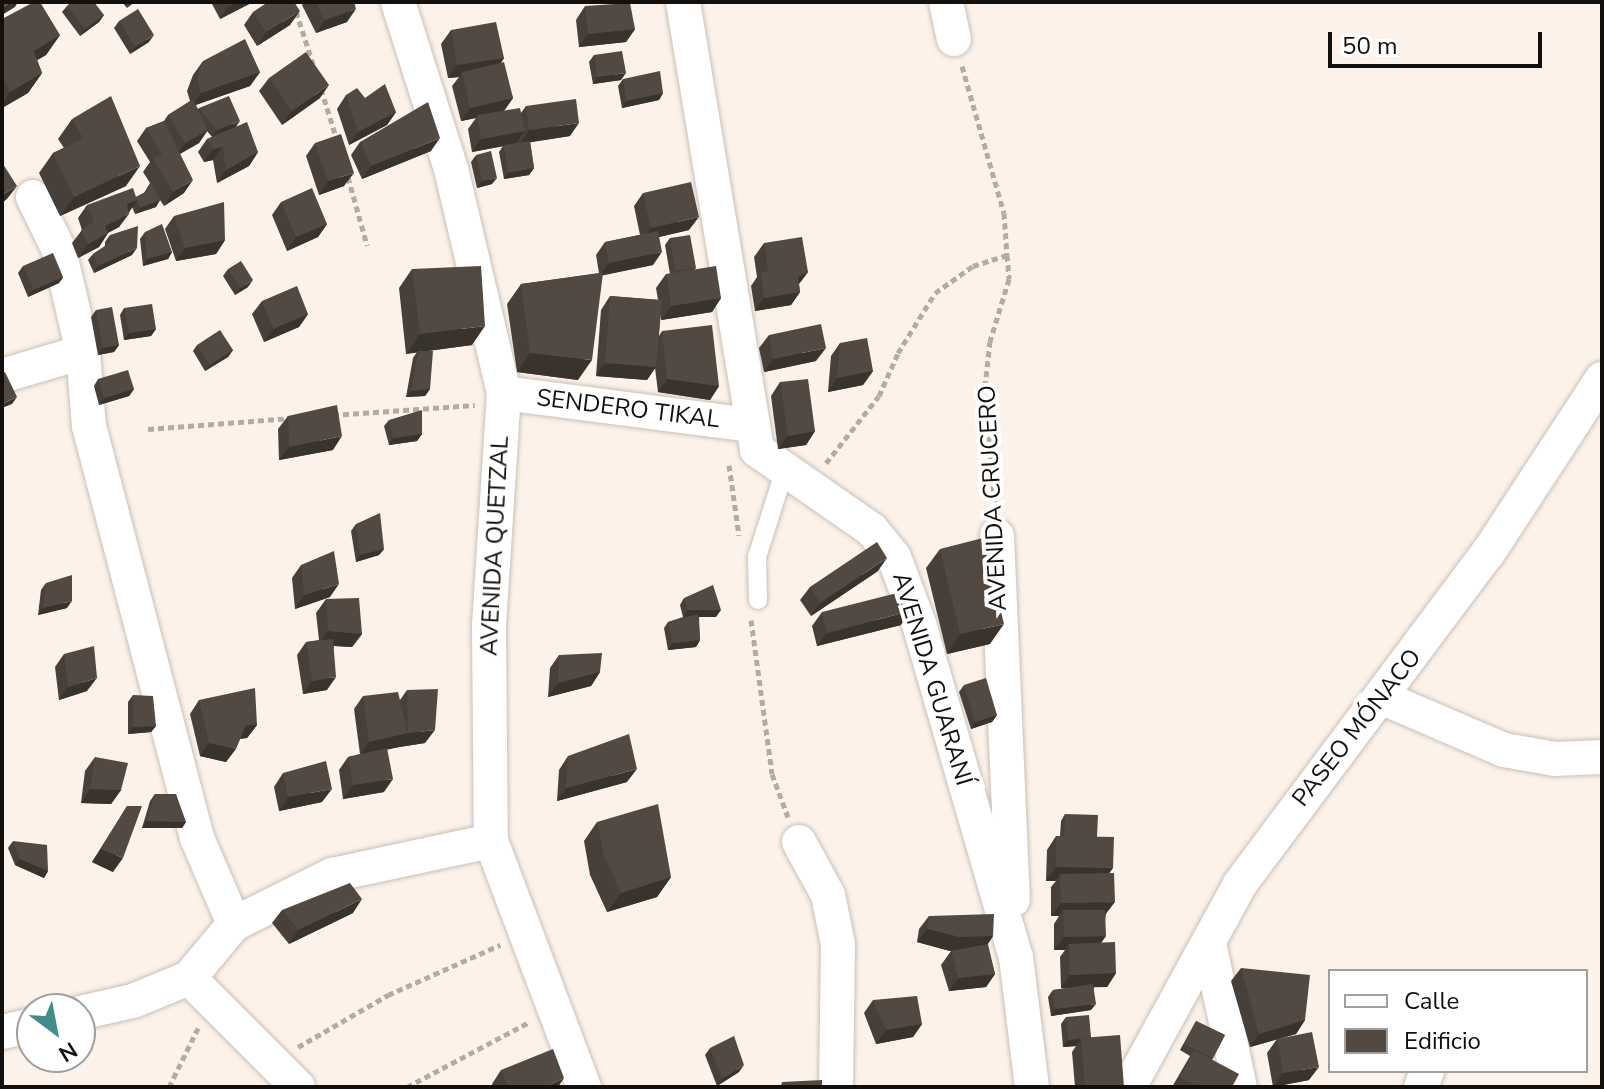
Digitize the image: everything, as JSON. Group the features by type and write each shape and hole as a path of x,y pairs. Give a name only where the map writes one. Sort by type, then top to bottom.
{"street":[{"name":"AVENIDA QUETZAL","path":"398,2 451,169 504,398 489,625 491,841 584,1087"},
{"name":"AVENIDA GUARANÍ","path":"683,2 737,423 757,450 872,530 894,557 919,624 1016,957 1032,1087"},
{"path":"946,2 954,39"},
{"path":"33,197 59,250 83,352 89,426 197,838 234,924"},
{"path":"2,376 83,352"},
{"name":"PASEO MÓNACO","path":"1129,1087 1240,884 1329,761 1383,698 1488,553 1602,379"},
{"name":"SENDERO TIKAL","path":"504,398 737,423"},
{"name":"AVENIDA CRUCERO","path":"997,536 1016,957"},
{"path":"1383,698 1504,750 1555,759 1602,757"},
{"path":"96,1009 133,1001 189,978 234,924 332,875 491,841"},
{"path":"799,842 828,895 838,944 836,1087"},
{"path":"1209,943 1240,1087"},
{"path":"189,978 298,1087"}],"lane":[{"path":"753,602 757,557 797,478"}],"path":[{"path":"293,2 342,156"},
{"name":"AVENIDA CRUCERO","path":"954,39 1004,213 1009,279 990,341 985,386 997,536"},
{"path":"346,171 367,245"},
{"path":"797,478 879,396 898,353 935,293 973,266 1007,255"},
{"path":"318,416 504,398"},
{"path":"148,429 303,418"},
{"path":"737,423 740,543"},
{"path":"753,602 772,774 799,842"},
{"path":"274,1063 388,995 526,934"},
{"path":"169,1087 189,1040 216,1005"},
{"path":"407,1087 554,1010"}],"building":[{"path":"34,2 40,2 60,35 34,51 42,73 10,92 2,76 2,19"},
{"path":"71,2 94,2 104,15 85,29 67,6"},
{"path":"268,2 294,2 300,11 266,32 253,12"},
{"path":"316,2 354,2 356,9 325,20"},
{"path":"630,3 635,29 588,34 585,6"},
{"path":"138,9 154,35 135,47 119,21"},
{"path":"496,22 504,58 457,65 451,30"},
{"path":"245,39 260,72 201,93 197,78 203,61"},
{"path":"622,51 626,73 597,77 594,55"},
{"path":"306,52 329,85 292,111 269,78"},
{"path":"504,62 513,98 470,108 462,72"},
{"path":"660,71 663,93 626,101 623,79"},
{"path":"385,84 396,112 358,132 346,95 357,88 365,98"},
{"path":"111,96 140,166 74,197 53,153 83,138 72,119"},
{"path":"229,96 240,121 217,130 199,108"},
{"path":"576,99 579,123 529,130 526,106"},
{"path":"193,100 208,130 185,143 168,115"},
{"path":"428,102 440,138 371,166 360,142"},
{"path":"520,108 525,131 481,139 477,115"},
{"path":"164,121 193,180 173,192 153,158 162,154 146,128"},
{"path":"247,122 258,152 226,170 223,147 213,149 207,139"},
{"path":"341,134 354,173 328,181 315,143"},
{"path":"530,141 534,168 508,173 504,145"},
{"path":"491,151 497,178 482,181 476,155"},
{"path":"2,165 17,186 2,195"},
{"path":"151,181 160,200 140,208 136,197 147,191"},
{"path":"691,182 699,217 651,228 643,193"},
{"path":"133,188 137,200 127,204 129,214 105,226 108,233 88,244 81,230 94,222 87,205"},
{"path":"312,188 327,224 296,237 281,202"},
{"path":"224,202 225,240 185,248 174,216"},
{"path":"162,224 172,252 147,259 145,232"},
{"path":"138,226 137,248 98,266 93,254 110,243 110,235"},
{"path":"658,231 662,252 609,263 605,242"},
{"path":"690,235 696,268 675,271 670,238"},
{"path":"802,237 808,272 798,277 800,292 764,298 761,272 768,272 764,243"},
{"path":"53,253 63,277 33,290 23,266"},
{"path":"241,261 253,280 240,288 228,269"},
{"path":"481,266 485,326 420,334 412,269"},
{"path":"716,266 721,298 671,306 666,274"},
{"path":"603,273 592,360 530,353 521,284"},
{"path":"297,286 308,314 273,329 262,301"},
{"path":"610,296 662,300 656,367 605,363"},
{"path":"152,304 156,329 129,333 124,308"},
{"path":"112,307 119,345 103,348 96,310"},
{"path":"821,324 826,348 773,359 769,335"},
{"path":"712,325 719,386 667,379 662,331"},
{"path":"220,330 233,350 210,365 197,345"},
{"path":"867,338 873,371 837,378 840,343"},
{"path":"418,351 433,351 430,389 411,391"},
{"path":"128,370 134,389 104,398 98,379"},
{"path":"5,372 17,397 2,404 2,374"},
{"path":"808,379 815,431 788,436 780,382"},
{"path":"337,405 342,436 289,447 288,416"},
{"path":"422,410 422,434 393,438 389,420"},
{"path":"380,513 384,549 360,555 356,524"},
{"path":"983,538 1004,624 960,634 940,549"},
{"path":"877,542 887,558 820,603 810,587"},
{"path":"334,551 339,584 304,595 301,565"},
{"path":"72,575 72,601 43,608 46,583"},
{"path":"713,585 721,610 688,610 684,598"},
{"path":"905,591 910,611 827,633 822,612"},
{"path":"359,598 362,634 328,631 326,599"},
{"path":"698,614 700,640 673,643 668,622"},
{"path":"333,639 336,677 312,681 306,642"},
{"path":"94,646 97,678 68,687 64,654"},
{"path":"602,653 600,672 558,683 559,655"},
{"path":"986,678 997,715 975,722 964,685"},
{"path":"255,688 257,725 246,725 236,749 209,743 199,700"},
{"path":"438,689 435,730 408,733 407,690"},
{"path":"398,692 408,733 369,742 363,696"},
{"path":"133,695 153,696 156,726 133,727"},
{"path":"629,734 637,769 566,788 568,756"},
{"path":"387,748 393,779 353,785 348,757"},
{"path":"95,757 128,763 121,790 90,789"},
{"path":"326,761 332,789 288,797 283,773"},
{"path":"155,794 176,794 186,822 147,821"},
{"path":"658,804 671,877 621,893 604,855 597,822"},
{"path":"127,806 142,806 123,858 101,849"},
{"path":"1065,814 1098,815 1097,837 1064,836"},
{"path":"1056,836 1114,837 1113,868 1056,867"},
{"path":"13,841 47,845 48,871 20,859"},
{"path":"1114,873 1115,902 1061,903 1060,874"},
{"path":"350,883 362,899 298,930 282,910"},
{"path":"1063,910 1105,910 1106,936 1064,937"},
{"path":"994,914 993,936 959,937 927,929 929,916"},
{"path":"1115,942 1116,973 1070,975 1069,944"},
{"path":"988,944 995,974 958,978 951,951"},
{"path":"1241,968 1310,975 1305,1020 1259,1034"},
{"path":"1093,984 1096,1004 1055,1009 1053,990"},
{"path":"917,996 922,1024 886,1030 873,1000"},
{"path":"1089,1015 1091,1037 1068,1040 1066,1017"},
{"path":"1196,1021 1225,1035 1213,1058 1184,1044"},
{"path":"1312,1032 1319,1067 1283,1073 1277,1039"},
{"path":"1120,1035 1124,1087 1085,1087 1081,1038"},
{"path":"734,1036 744,1065 722,1079 710,1048"},
{"path":"553,1049 564,1078 545,1087 508,1087 501,1070"},
{"path":"1194,1050 1239,1074 1232,1087 1199,1087 1180,1077"},
{"path":"822,1080 822,1087 781,1087 782,1082"}]}
